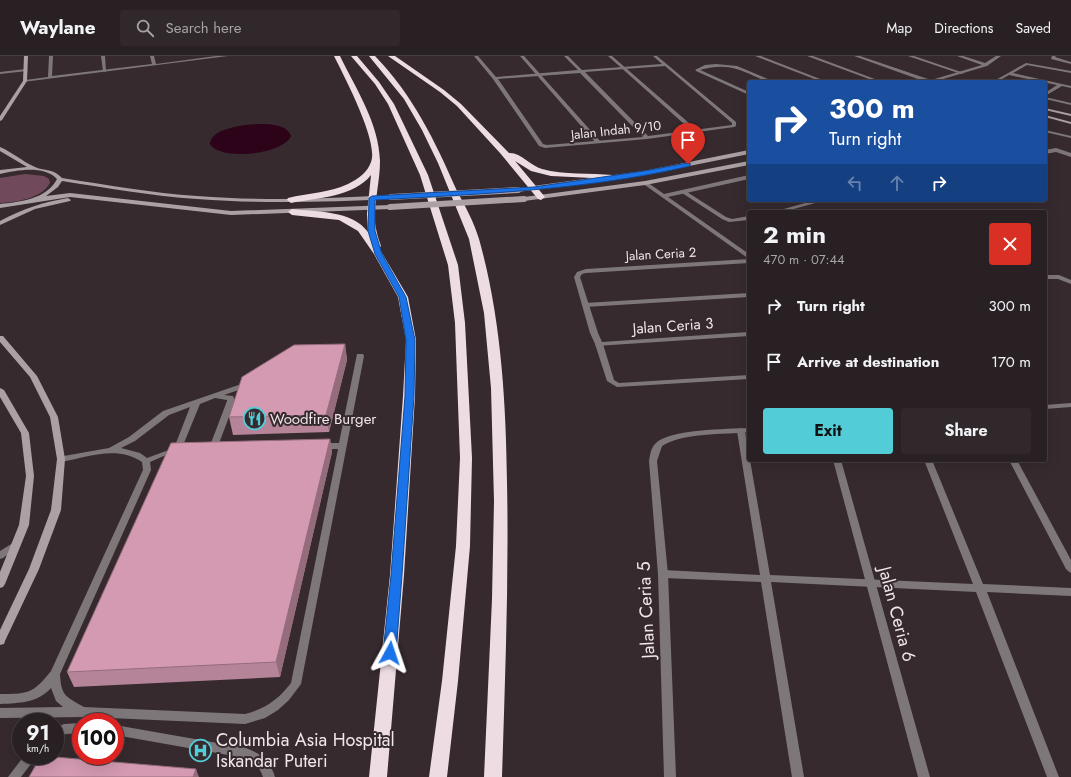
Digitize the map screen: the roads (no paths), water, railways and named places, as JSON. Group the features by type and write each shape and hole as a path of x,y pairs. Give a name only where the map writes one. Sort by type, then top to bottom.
{"highway":[{"path":"337,56 369,123 376,161 372,198 372,231 379,254"},
{"path":"354,56 377,82 391,104 424,175 453,265 460,323 466,458 463,546 450,681 438,777"},
{"path":"372,56 392,77 408,98 434,144 473,238 488,310 497,378 502,474 501,581 492,777"},
{"path":"391,56 442,91 502,151 541,197"},
{"path":"502,151 534,169 551,174 613,177"},
{"path":"291,200 327,194 346,188 365,177 376,161"},
{"path":"292,212 342,218 361,229 379,254 402,297 410,340 409,396 397,575 378,777"}],"main road":[{"path":"0,120 25,81 26,56"},
{"path":"1047,109 1071,115"},
{"path":"1047,117 1071,123"},
{"path":"0,149 32,169"},
{"path":"0,172 32,169 52,172 57,175 60,180 106,187 198,197 241,200 372,198 534,189 644,173 747,152"},
{"path":"0,206 70,195 231,213 292,212 390,207 541,197 645,183 747,163"},
{"path":"32,200 53,190 60,180"},
{"path":"0,221 18,213 49,203 111,199"},
{"path":"0,221 17,204"},
{"path":"0,338 33,376 54,417 61,459 56,510 34,569 0,641"},
{"path":"0,390 25,433 30,476 24,525 0,584"}],"street":[{"path":"50,77 51,56"},
{"path":"103,56 105,72"},
{"path":"152,56 154,64"},
{"path":"25,81 105,72 199,58 226,56"},
{"path":"476,56 495,78 665,64"},
{"path":"522,56 598,142"},
{"path":"566,56 647,138"},
{"path":"610,56 695,132"},
{"path":"655,56 665,64"},
{"path":"759,57 765,56"},
{"path":"808,56 875,80"},
{"path":"856,56 923,80"},
{"path":"910,56 962,73"},
{"path":"959,56 986,64"},
{"path":"936,80 962,73 986,64 999,56"},
{"path":"1054,56 1052,58 1055,60 1071,63"},
{"path":"759,57 821,80"},
{"name":"Jalan Indah 9/10","path":"495,78 541,145 547,147 647,138 734,126 734,123 665,64"},
{"path":"998,80 1024,64 1071,72"},
{"path":"747,93 697,70 720,65 728,65 767,80"},
{"path":"0,73 26,70"},
{"path":"1010,74 1038,80"},
{"path":"1047,82 1071,87"},
{"path":"1047,96 1061,85"},
{"path":"1047,98 1071,104"},
{"path":"1047,131 1071,137"},
{"path":"1047,152 1056,150 1071,155"},
{"path":"1065,152 1071,150"},
{"path":"663,196 747,177"},
{"path":"645,183 747,256"},
{"path":"684,192 731,221 747,218"},
{"path":"784,210 815,202"},
{"name":"Jalan Ceria 2","path":"585,305 576,277 578,273 586,271 747,261"},
{"path":"1047,277 1059,277 1071,282"},
{"path":"747,295 585,305 611,381 617,385 747,377"},
{"name":"Jalan Ceria 3","path":"599,344 747,334"},
{"path":"0,713 87,712 244,719 260,716 287,696 296,684 360,356"},
{"path":"61,459 112,450 132,440 166,414 261,379"},
{"path":"212,397 226,396 230,398 231,401 215,444 204,450 224,448"},
{"path":"181,447 180,443 196,403"},
{"path":"1047,407 1071,405"},
{"path":"745,430 747,446"},
{"name":"Jalan Ceria 5","path":"670,777 663,574 653,461 659,444 669,438 684,435 745,430"},
{"path":"311,446 343,446"},
{"path":"146,461 181,447 190,451"},
{"path":"0,699 23,699 35,695 46,686 55,674 147,470 146,461 140,455 112,450"},
{"path":"749,462 764,579 798,777"},
{"name":"Jalan Ceria 6","path":"838,462 924,777"},
{"path":"929,462 980,588 1053,777"},
{"path":"1014,462 1071,570"},
{"path":"0,556 16,544"},
{"path":"663,574 1071,592"},
{"path":"55,674 55,688 60,699 71,707 87,712"},
{"path":"124,732 246,753 259,758 267,768 269,777"},
{"path":"14,777 24,765"}],"place":[{"name":"Woodfire Burger","path":"254,419"},
{"name":"Columbia Asia Hospital Iskandar Puteri","path":"201,750"}]}
